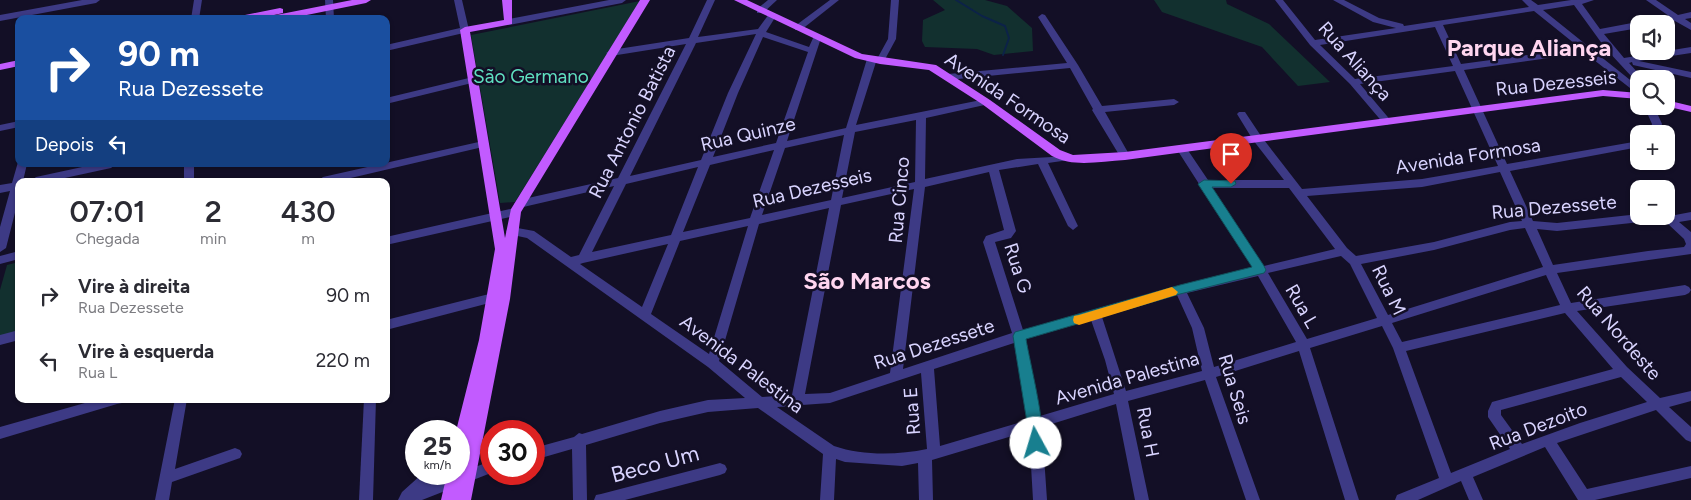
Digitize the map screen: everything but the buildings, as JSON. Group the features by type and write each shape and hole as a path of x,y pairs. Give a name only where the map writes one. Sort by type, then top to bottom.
{"main road":[{"path":"261,15 330,2 366,0"},
{"path":"466,420 486,340 501,249 465,30 509,22 507,0"},
{"path":"470,437 488,380 517,208 645,0"},
{"name":"Avenida Formosa","path":"739,0 848,52 876,60 926,66 948,77 986,102 1065,158 1080,160 1125,156 1477,111"},
{"path":"285,15 330,2"},
{"path":"0,67 15,64"},
{"path":"0,73 15,70"},
{"name":"Rua Dezesseis","path":"1477,111 1603,93 1630,93"},
{"path":"1675,105 1691,109"},
{"path":"450,500 455,485"},
{"path":"459,485 463,500"}],"street":[{"path":"0,18 62,3 96,0"},
{"path":"196,15 198,0"},
{"path":"390,47 465,30 458,0"},
{"path":"509,22 622,0"},
{"name":"Rua Antonio Batista","path":"583,259 692,41 710,0"},
{"path":"760,11 773,0"},
{"path":"798,28 835,0"},
{"path":"798,402 850,130 876,60 892,39 895,0"},
{"name":"Rua Aliança","path":"1279,0 1313,43 1352,82 1387,122"},
{"path":"1338,0 1385,23 1409,28"},
{"path":"1526,0 1630,86"},
{"path":"1313,43 1590,0"},
{"path":"1650,0 1691,28"},
{"path":"1575,1 1609,47 1630,70"},
{"path":"330,2 330,15"},
{"path":"1677,18 1691,15"},
{"path":"644,315 705,163 761,32 772,16"},
{"path":"1042,17 1073,65 1125,156"},
{"name":"Rua Nordeste","path":"1438,23 1567,308 1623,371 1691,436"},
{"path":"1598,32 1630,26"},
{"path":"611,54 744,32 761,32 812,51"},
{"path":"712,363 754,220 817,38"},
{"path":"1352,82 1609,47"},
{"path":"1675,53 1691,50"},
{"path":"1621,61 1638,60 1636,70"},
{"name":"Rua Dezesseis","path":"1638,60 1658,69 1691,75"},
{"path":"948,77 1073,65"},
{"path":"390,100 472,80"},
{"name":"Rua Quinze","path":"496,216 517,208 622,182 850,130 986,102"},
{"path":"1097,110 1174,102"},
{"name":"Rua M","path":"1242,114 1257,138 1343,251 1354,261 1398,348 1434,441 1447,481"},
{"name":"Rua Cinco","path":"896,376 920,183 921,116"},
{"path":"0,128 15,125"},
{"path":"390,165 483,144"},
{"name":"Avenida Formosa","path":"1301,194 1393,187 1504,170 1630,146"},
{"name":"Rua L","path":"1181,148 1260,270 1303,344 1352,500"},
{"name":"Rua Dezesseis","path":"568,262 920,183 993,168 1065,158"},
{"path":"1041,160 1074,226"},
{"path":"49,178 99,167"},
{"path":"334,178 380,167"},
{"name":"Rua G","path":"993,168 1010,231 1006,235 994,238 989,242 1019,336"},
{"path":"1204,184 1292,184"},
{"path":"0,190 15,186"},
{"path":"0,248 15,192"},
{"path":"390,239 496,216"},
{"name":"Rua Dezessete","path":"1675,219 1691,216"},
{"name":"Rua Dezessete","path":"1354,261 1434,246 1494,229 1528,224 1557,227 1630,219"},
{"path":"1675,224 1689,237 1691,242"},
{"name":"Avenida Palestina","path":"512,231 530,234 712,363 759,402 830,452 846,456 902,460 929,455 1122,397 1209,374 1549,270 1648,254 1670,254 1687,251 1691,246"},
{"name":"Rua Dezessete","path":"545,450 579,439 708,406 759,402 798,402 830,398 1019,336 1180,290 1343,251"},
{"path":"0,260 15,256"},
{"name":"Rua Seis","path":"1180,290 1198,328 1209,374 1253,500"},
{"path":"1398,348 1567,308 1684,290"},
{"path":"390,324 493,298"},
{"name":"Rua H","path":"1095,315 1108,346 1122,397 1142,500"},
{"path":"0,340 15,336"},
{"path":"1019,336 1035,424 1040,500"},
{"name":"Rua E","path":"926,500 929,455 927,366"},
{"path":"1519,450 1495,417 1494,410 1497,406 1623,371"},
{"name":"Rua Dezoito","path":"1402,500 1465,475 1519,450 1658,404 1691,396"},
{"path":"0,433 103,403"},
{"path":"162,500 180,403"},
{"path":"366,500 370,403"},
{"path":"579,439 580,500"},
{"path":"1548,440 1585,498 1691,472"},
{"path":"826,500 830,452"},
{"path":"166,478 234,454"},
{"name":"Beco Um","path":"601,500 720,469"},
{"path":"1465,475 1476,500"},
{"path":"404,500 420,485"},
{"path":"404,500 440,485"}],"green space":[{"path":"933,0 985,0 1007,6 1032,28 1033,51 994,55 977,49 925,47 922,41 923,20 945,10"},
{"path":"1154,0 1226,0 1227,4 1269,24 1330,82 1298,86 1262,47 1162,12"},
{"name":"São Germano","path":"640,1 515,202 500,203 471,35"},
{"path":"15,263 15,333 0,338 0,290 7,265"}],"waterway":[{"path":"956,0 982,16 1005,26 1009,38 1003,55"}],"slow traffic":[{"path":"1079,320 1172,292"}],"district":[{"name":"Parque Aliança","path":"1529,47"},
{"name":"São Marcos","path":"867,280"}],"route":[{"path":"1036,443 1035,424 1019,336 1180,290 1260,270 1204,184 1231,184"}]}
